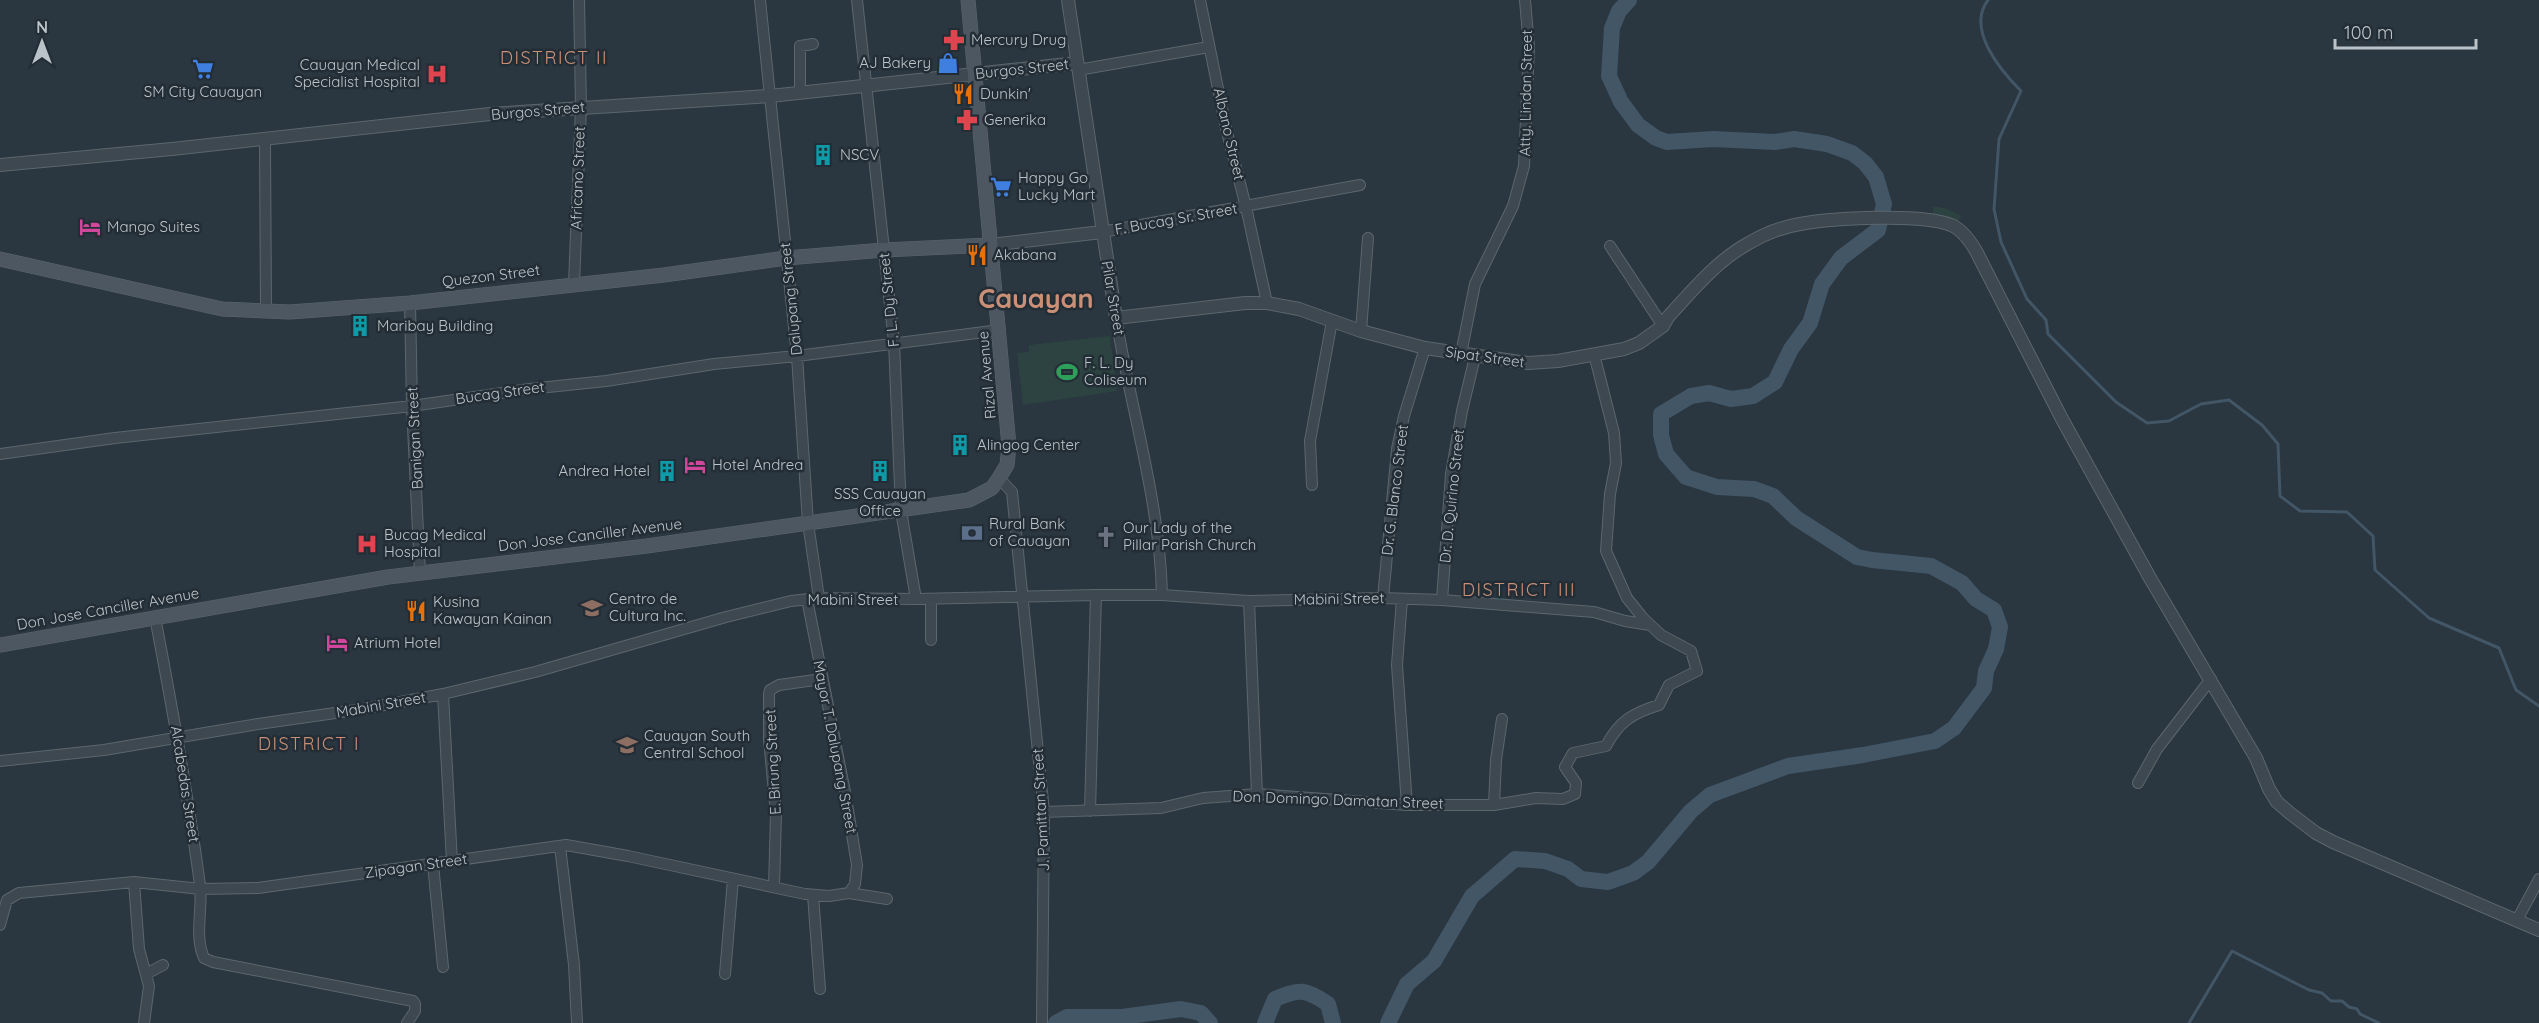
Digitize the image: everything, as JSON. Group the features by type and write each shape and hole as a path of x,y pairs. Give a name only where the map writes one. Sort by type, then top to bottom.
{"main road":[{"name":"Rizal Avenue","path":"968,0 1009,446 1007,465 999,478"},
{"name":"Quezon Street","path":"0,259 222,309 301,311 410,303 664,275 786,258 990,245"},
{"name":"Don Jose Canciller Avenue","path":"0,645 420,573 647,546 969,500 992,488 999,478"}],"street":[{"name":"Africano Street","path":"574,284 581,107 579,0"},
{"name":"Dalupang Street","path":"760,0 797,356 813,599"},
{"name":"F. L. Dy Street","path":"857,0 868,84 894,342 901,511 916,599"},
{"name":"Pilar Street","path":"1068,0 1126,378 1152,501 1162,573 1162,595"},
{"name":"Albano Street","path":"1200,0 1226,128 1267,303"},
{"name":"Atty. Lindan Street","path":"1461,354 1475,284 1513,206 1524,166 1529,47 1525,0"},
{"path":"800,93 800,46 813,44"},
{"path":"1077,67 1209,47"},
{"name":"Burgos Street","path":"0,165 581,107 770,96 868,84 1077,67"},
{"path":"265,139 266,311"},
{"name":"F. Bucag Sr. Street","path":"990,245 1102,232 1360,185"},
{"name":"Sipat Street","path":"1116,318 1245,303 1267,303 1299,309 1361,331 1425,348 1474,357 1528,363 1558,362 1594,354 1611,353 1639,343 1663,326 1668,317 1712,270 1731,254 1750,242 1801,224 1904,217 1951,225 1970,242 2062,418 2151,578 2256,758 2277,802 2302,823 2332,842 2539,930"},
{"path":"1361,331 1368,238"},
{"path":"1610,246 1663,326"},
{"name":"Banigan Street","path":"410,303 412,406 420,573"},
{"path":"1312,485 1310,441 1332,321"},
{"name":"Bucag Street","path":"0,454 115,438 412,406 529,389 606,381 714,363 797,356 1000,330"},
{"name":"Dr. G. Blanco Street","path":"1383,598 1397,449 1404,416 1425,348"},
{"name":"Don Domingo Damatan Street","path":"1044,812 1161,808 1203,798 1257,794 1407,805 1494,805 1536,798 1563,798 1575,794 1576,783 1565,767 1573,753 1606,746 1614,731 1636,712 1659,705 1669,685 1697,671 1691,651 1661,635 1627,598 1606,551 1610,494 1616,464 1615,443 1594,354"},
{"name":"Dr. D. Quirino Street","path":"1442,600 1451,474 1474,357"},
{"path":"999,478 1012,492 1024,597"},
{"path":"1090,811 1096,595"},
{"name":"Mabini Street","path":"0,761 104,750 443,694 535,672 726,618 813,599 1096,595 1162,595 1249,601 1383,598 1442,600 1594,612 1650,625"},
{"name":"J. Pamittan Street","path":"1024,597 1044,812 1042,1017"},
{"name":"Mayor T. Dalupang Street","path":"813,599 822,679 845,792 856,865 855,884 849,892"},
{"path":"931,599 931,640"},
{"path":"1402,599 1397,665 1407,805"},
{"path":"1249,601 1257,794"},
{"name":"Alcabedas Street","path":"155,617 201,889 204,958 213,962 412,1001 415,1004 415,1011 407,1023"},
{"name":"E. Birung Street","path":"774,887 776,814 769,739 769,694 770,690 779,685 822,679"},
{"path":"2138,783 2157,749 2211,679"},
{"path":"443,694 452,862"},
{"path":"1494,805 1496,760 1502,719"},
{"path":"560,846 574,965 577,1023"},
{"name":"Zipagan Street","path":"0,925 7,900 19,893 134,882 230,890 289,885 560,846 591,849 813,895 829,896 849,892 888,899"},
{"path":"433,864 443,967"},
{"path":"725,974 733,879"},
{"path":"2517,920 2539,879"},
{"path":"134,882 139,949 149,986 144,1023"},
{"path":"813,895 819,989"},
{"path":"146,974 163,964"}],"green space":[{"path":"1933,206 1948,209 1961,216 1956,225 1933,217"},
{"name":"F. L. Dy Coliseum","path":"1110,336 1117,391 1023,405 1017,353 1029,352 1029,345"}],"waterway":[{"path":"1388,1023 1407,984 1434,961 1472,896 1515,859 1545,861 1568,869 1581,879 1608,882 1633,873 1648,862 1691,811 1710,795 1788,766 1935,741 1954,728 1984,688 1986,671 1996,649 2000,627 1994,610 1976,599 1962,583 1931,566 1857,557 1796,518 1773,496 1754,489 1717,487 1686,477 1666,454 1661,435 1661,414 1691,396 1709,393 1731,399 1753,396 1775,382 1791,349 1810,323 1822,284 1841,258 1878,230 1884,204 1876,177 1865,163 1852,153 1827,144 1794,139 1775,142 1713,139 1667,142 1656,138 1638,125 1621,102 1609,76 1612,28 1619,11 1629,0"},
{"path":"1988,0 1982,11 1983,36 1996,61 2021,91 1999,139 1994,209 2001,242 2027,299 2046,320 2048,334 2116,402 2147,423 2169,421 2201,404 2229,400 2262,425 2278,444 2280,496 2300,511 2347,512 2373,536 2375,570 2429,618 2499,648 2516,690 2539,706"},
{"path":"2189,1023 2232,951 2309,990 2322,993 2331,1001 2342,1001 2349,1007 2357,1009 2360,1014 2379,1023"},
{"path":"1265,1023 1275,999 1297,992 1314,995 1328,1004 1333,1023"},
{"path":"1056,1023 1067,1017 1122,1017 1181,1009 1201,1013 1210,1023"}],"place":[{"name":"Mercury Drug","path":"954,40"},
{"name":"AJ Bakery","path":"948,63"},
{"name":"SM City Cauayan","path":"203,69"},
{"name":"Cauayan Medical Specialist Hospital","path":"437,74"},
{"name":"Dunkin'","path":"963,94"},
{"name":"Generika","path":"967,120"},
{"name":"NSCV","path":"823,155"},
{"name":"Happy Go Lucky Mart","path":"1001,187"},
{"name":"Mango Suites","path":"90,227"},
{"name":"Akabana","path":"977,255"},
{"name":"Maribay Building","path":"360,326"},
{"name":"F. L. Dy Coliseum","path":"1067,372"},
{"name":"Alingog Center","path":"960,445"},
{"name":"Hotel Andrea","path":"695,465"},
{"name":"Andrea Hotel","path":"667,471"},
{"name":"SSS Cauayan Office","path":"880,471"},
{"name":"Rural Bank of Cauayan","path":"972,533"},
{"name":"Our Lady of the Pillar Parish Church","path":"1106,537"},
{"name":"Bucag Medical Hospital","path":"367,544"},
{"name":"Centro de Cultura Inc.","path":"592,608"},
{"name":"Kusina Kawayan Kainan","path":"416,611"},
{"name":"Atrium Hotel","path":"337,643"},
{"name":"Cauayan South Central School","path":"627,745"}],"district":[{"name":"DISTRICT II","path":"554,58"},
{"name":"Cauayan","path":"1036,299"},
{"name":"DISTRICT III","path":"1519,590"},
{"name":"DISTRICT I","path":"309,744"}]}
